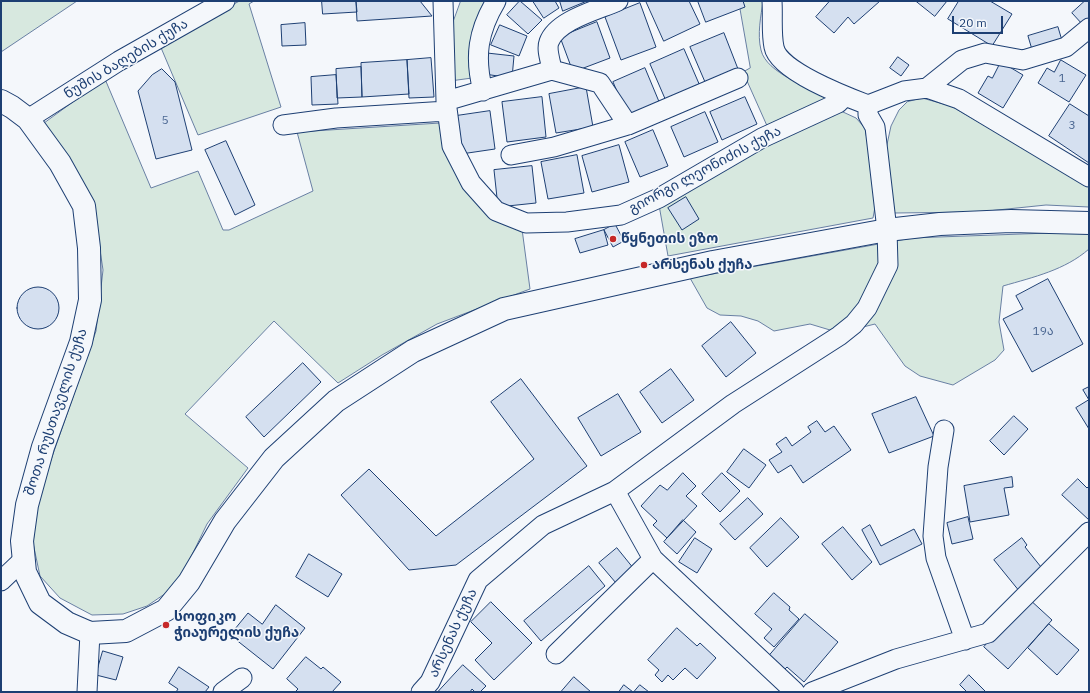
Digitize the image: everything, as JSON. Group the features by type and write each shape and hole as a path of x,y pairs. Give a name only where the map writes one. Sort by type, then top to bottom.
{"main road":[{"name":"შოთა რუსთაველის ქუჩა","path":"11,110 60,164 84,206 89,248 90,300 81,342 43,447 27,506 22,541 25,572 40,603 67,623 90,633 126,631 166,610 189,582 225,521 274,458 336,401 413,351 504,309 713,262 887,230 940,224 1011,221 1089,222"}],"street":[{"name":"ნუშის ბაღების ქუჩა","path":"11,110 120,61 225,1"},
{"name":"გიორგი ლეონიძის ქუჩა","path":"443,1 447,106 452,146 471,183 496,211 526,223 567,222 622,215 659,198 762,138 838,103 845,96"},
{"path":"483,91 478,70 478,43 488,15 496,1"},
{"path":"552,70 548,43 554,33 563,24 618,1"},
{"path":"772,1 774,48 782,60 798,73 845,96 868,105 904,91 927,88 959,99 1089,177"},
{"path":"927,88 962,60 985,53 1023,60 1066,47 1089,28"},
{"path":"283,124 447,106 483,91 552,70 600,82 628,125"},
{"path":"511,155 554,147 628,125 738,78"},
{"name":"არსენას ქუჩა","path":"421,692 430,682 478,580 543,525 615,491 733,404 812,354 854,324 867,308 888,265 887,230 875,127 868,115 868,105"},
{"path":"944,430 938,467 933,536 936,558 965,640"},
{"path":"615,491 653,559 795,692"},
{"path":"812,692 896,660 988,633 1089,532"},
{"path":"1,581 24,559"},
{"path":"556,654 653,559"},
{"path":"87,692 90,633"},
{"path":"223,692 242,678"}],"shaded area":[{"path":"1,1 77,1 1,52"},
{"path":"240,1 254,1 249,4 281,107 198,135 159,43"},
{"path":"461,1 490,1 472,78 450,81 452,25"},
{"path":"739,1 763,1 759,38 761,50 771,66 790,79 830,97 768,128 743,72 750,68"},
{"path":"105,79 151,188 198,171 223,230 229,230 313,191 297,132 440,123 444,152 467,189 522,229 530,289 437,324 382,355 338,383 274,321 185,414 248,468 207,524 189,561 172,589 147,606 123,614 92,615 60,598 40,576 33,543 38,497 96,331 103,270 96,223 42,125"},
{"path":"922,98 951,106 1089,186 1089,207 1046,205 978,212 894,213 886,149 891,126 899,110 907,102"},
{"path":"843,112 856,118 865,128 877,196 873,218 668,256 659,205 738,158 829,113"},
{"path":"1089,232 1089,249 1080,256 1049,272 1003,286 999,322 1004,350 995,360 953,385 920,376 905,366 875,324 855,329 838,326 830,330 810,324 774,331 758,321 741,316 720,315 707,308 690,278 912,238"}],"building":[{"path":"322,1 356,1 357,12 323,14"},
{"path":"420,1 432,16 357,21 356,2"},
{"path":"520,1 542,20 528,34 507,15"},
{"path":"533,1 555,1 559,8 544,18"},
{"path":"560,1 587,1 563,11"},
{"path":"646,1 689,1 700,24 664,41"},
{"path":"698,1 743,1 745,7 706,22"},
{"path":"830,1 880,1 854,24 848,17 834,33 816,17"},
{"path":"916,1 947,1 935,16"},
{"path":"959,1 990,1 1012,14 992,46 948,19"},
{"path":"1085,1 1089,1 1089,19 1083,25 1072,13"},
{"path":"640,3 656,47 621,60 605,17"},
{"path":"597,22 610,58 573,72 560,37"},
{"path":"305,23 306,45 282,46 281,25"},
{"path":"500,25 527,36 519,56 491,45"},
{"path":"1058,27 1063,44 1033,53 1028,36"},
{"path":"724,33 738,69 705,82 690,47"},
{"path":"684,49 700,86 666,101 650,64"},
{"path":"487,53 514,56 512,78 484,74"},
{"path":"898,57 909,65 901,76 890,68"},
{"path":"431,58 434,97 409,98 407,60"},
{"path":"407,60 409,94 362,97 361,63"},
{"path":"1061,60 1086,75 1069,102 1038,83 1047,68 1054,72"},
{"path":"1001,62 1023,75 1003,108 978,93 988,76 992,78"},
{"path":"361,67 362,97 337,98 336,69"},
{"path":"645,68 660,104 628,117 613,82"},
{"path":"162,69 175,82 192,150 156,159 138,91 152,75"},
{"path":"336,75 338,104 312,105 311,77"},
{"path":"586,87 593,127 556,133 549,94"},
{"path":"542,97 546,137 507,142 502,102"},
{"path":"745,97 757,124 722,140 710,112"},
{"path":"1070,104 1089,116 1089,163 1049,136"},
{"path":"490,111 495,149 461,154 456,116"},
{"path":"705,112 718,142 684,157 671,127"},
{"path":"653,130 668,166 640,177 625,142"},
{"path":"226,141 255,205 235,215 205,150"},
{"path":"619,145 629,182 592,192 582,156"},
{"path":"577,155 584,193 548,199 541,162"},
{"path":"532,166 536,203 498,207 494,170"},
{"path":"686,197 699,219 682,230 668,208"},
{"path":"615,224 624,241 613,247 604,230"},
{"path":"604,230 608,245 580,253 575,239"},
{"path":"1048,279 1083,344 1032,372 1003,319 1023,309 1016,296"},
{"path":"34,287 42,287 50,290 56,296 59,308 56,320 50,326 42,329 34,329 26,326 20,320 17,312 17,304 20,296 26,290"},
{"path":"731,322 756,353 726,377 702,346"},
{"path":"303,363 321,382 264,437 246,417"},
{"path":"671,369 694,400 662,423 640,392"},
{"path":"521,379 587,466 456,565 409,570 341,495 369,469 436,536 534,459 491,402"},
{"path":"1089,387 1089,400 1083,390"},
{"path":"618,394 641,432 601,456 578,418"},
{"path":"916,397 934,436 889,453 872,414"},
{"path":"1089,400 1089,429 1076,408"},
{"path":"1014,416 1028,429 1004,455 990,441"},
{"path":"817,421 825,432 834,426 851,450 803,483 791,465 778,473 769,460 782,452 776,444 786,437 792,446 811,432 808,427"},
{"path":"744,449 766,465 749,488 727,472"},
{"path":"683,473 696,486 686,496 697,506 667,538 653,525 657,521 641,506 660,485 667,490"},
{"path":"722,473 740,491 720,512 702,494"},
{"path":"1012,477 1013,487 1004,488 1009,515 970,522 964,486"},
{"path":"1078,479 1087,488 1089,486 1089,520 1062,495"},
{"path":"748,498 763,514 735,540 720,524"},
{"path":"968,517 973,539 952,544 947,523"},
{"path":"781,518 799,537 767,567 750,548"},
{"path":"683,520 696,532 677,554 664,542"},
{"path":"870,525 881,546 914,529 922,544 880,565 862,530"},
{"path":"843,527 872,562 852,580 822,544"},
{"path":"695,538 712,549 697,573 679,562"},
{"path":"1022,538 1027,545 1025,547 1045,572 1020,592 994,560"},
{"path":"617,548 634,569 616,583 599,563"},
{"path":"309,554 342,574 328,597 296,577"},
{"path":"589,566 605,586 541,641 524,621"},
{"path":"774,593 790,607 789,610 799,619 774,647 764,638 772,629 755,614"},
{"path":"1028,598 1052,620 1008,669 984,647"},
{"path":"491,602 532,643 494,680 475,660 492,643 471,622"},
{"path":"276,605 305,628 273,669 230,635 248,613 262,624"},
{"path":"805,614 838,642 804,682 787,667 785,669 769,656"},
{"path":"1049,624 1079,650 1057,675 1028,648"},
{"path":"677,628 697,646 700,643 716,658 697,679 685,668 673,680 668,675 662,682 655,675 659,670 648,660"},
{"path":"103,651 123,657 116,680 96,675"},
{"path":"306,657 321,669 323,667 341,682 332,692 295,692 298,689 287,679"},
{"path":"463,665 486,686 480,692 475,692 472,689 470,692 439,691"},
{"path":"179,667 209,687 205,692 176,692 178,689 169,683"},
{"path":"969,675 986,692 967,692 960,685"},
{"path":"574,677 591,692 561,692"},
{"path":"624,685 633,692 619,692"},
{"path":"640,685 649,692 634,692"}],"place":[{"name":"წყნეთის ეზო","path":"613,239"},
{"name":"არსენას ქუჩა","path":"644,265"},
{"name":"სოფიკო ჭიაურელის ქუჩა","path":"166,625"}]}
